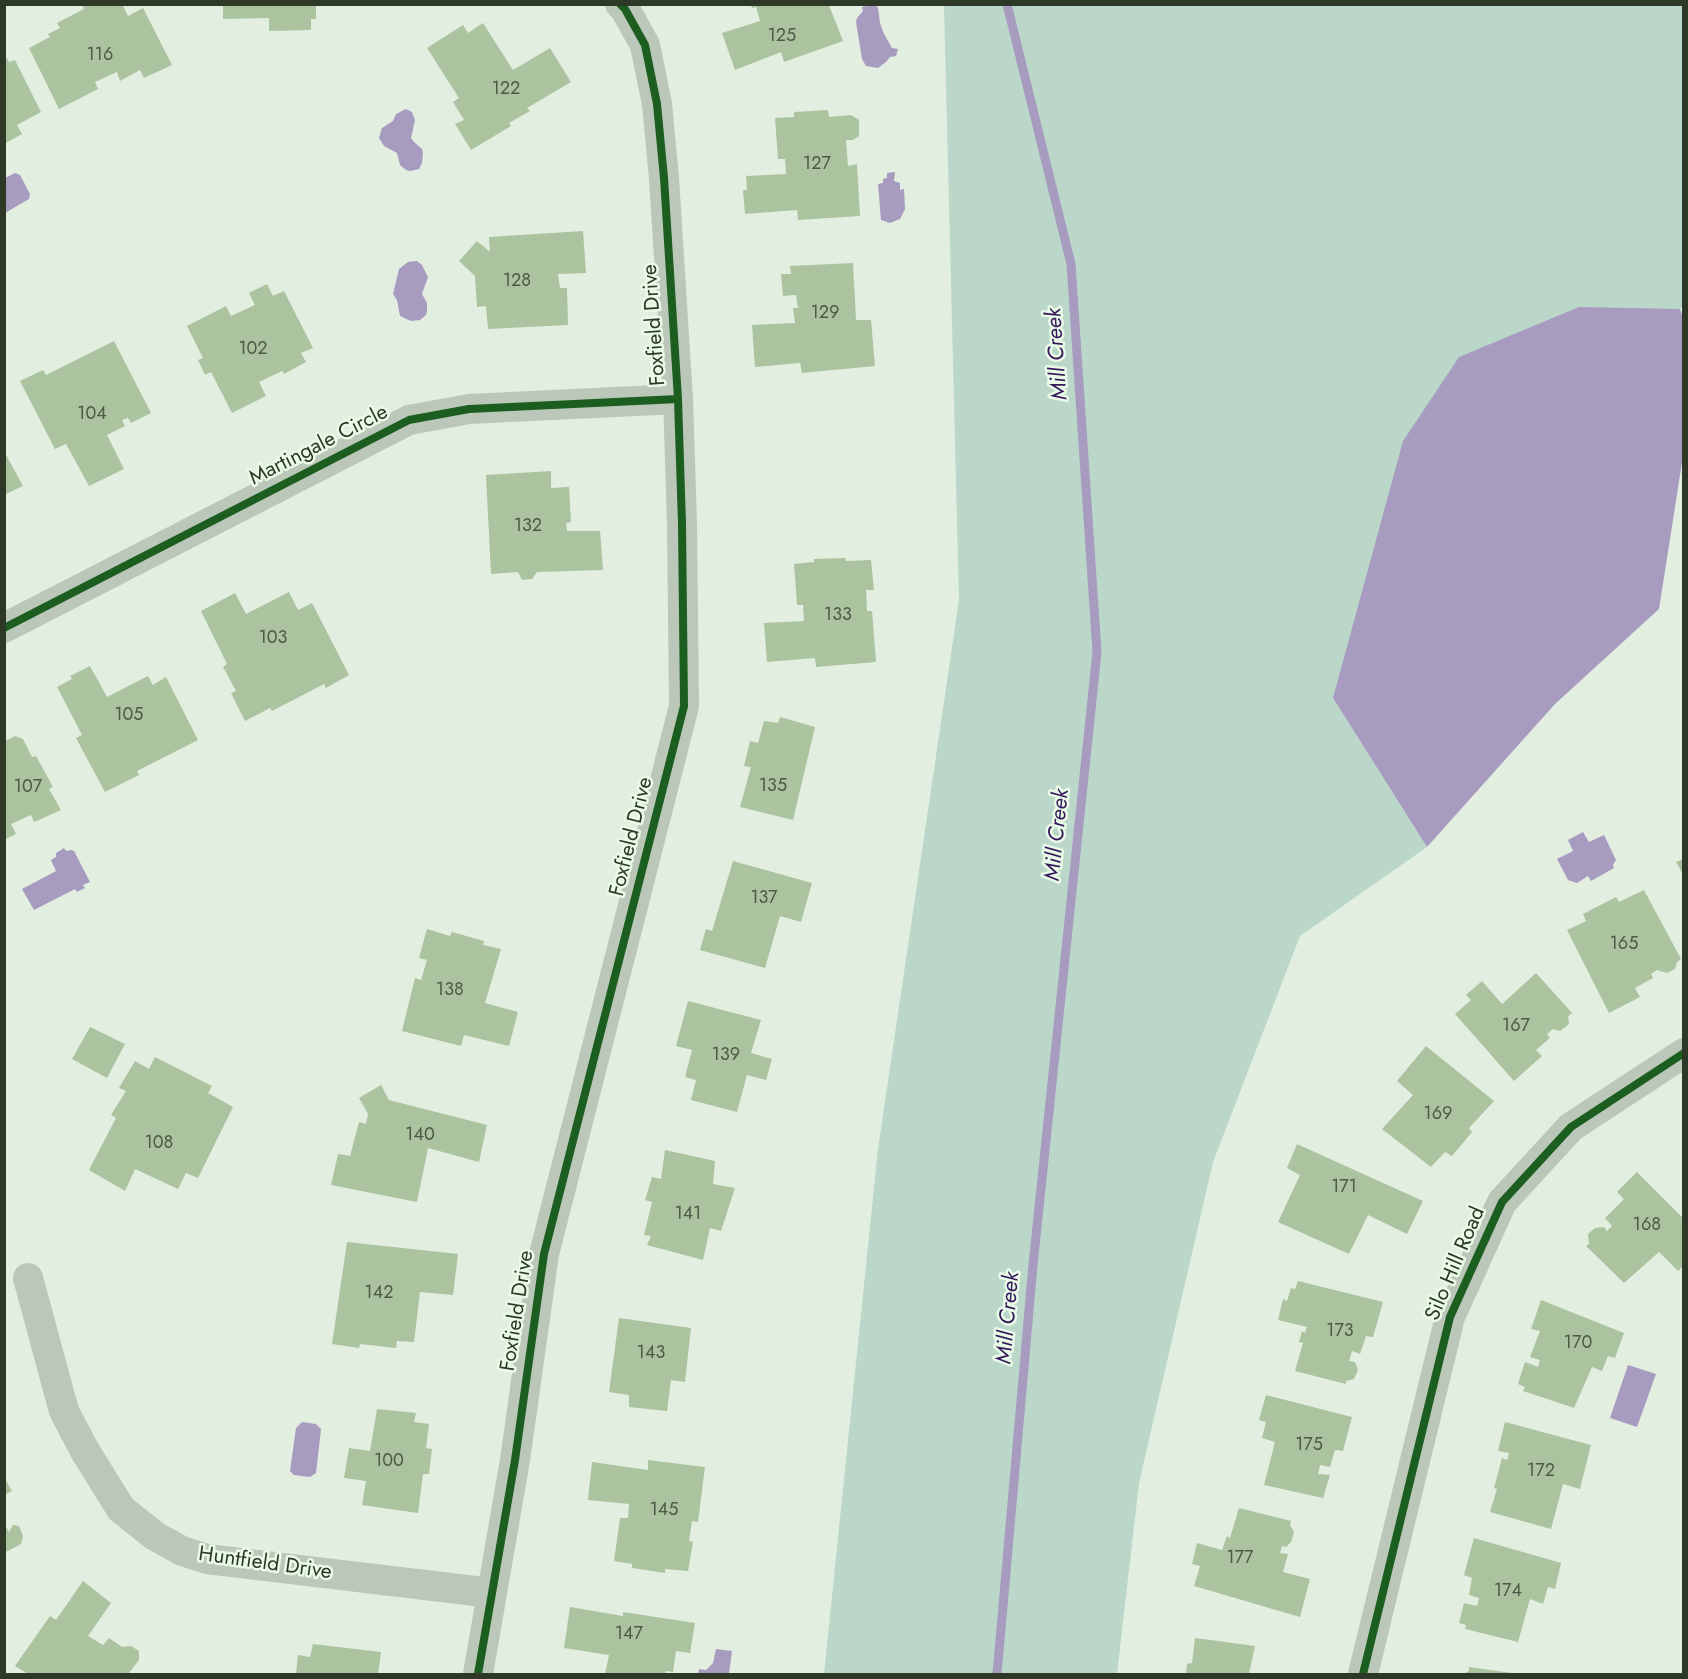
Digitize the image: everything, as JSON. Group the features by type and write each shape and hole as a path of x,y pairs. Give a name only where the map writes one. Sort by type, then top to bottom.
{"street":[{"name":"Foxfield Drive","path":"478,1674 514,1460 544,1254 684,706 678,399 664,178 657,104 645,45 620,4"},
{"name":"Martingale Circle","path":"4,628 410,420 469,409 678,399"},
{"name":"Silo Hill Road","path":"1363,1674 1450,1317 1502,1202 1571,1127 1683,1053"},
{"name":"Huntfield Drive","path":"28,1278 64,1411 85,1451 121,1509 155,1536 182,1551 207,1559 492,1593"}],"green space":[{"path":"944,5 1683,5 1683,306 1333,698 1427,847 1300,936 1213,1162 1139,1483 1117,1674 824,1674 878,1149 959,600"}],"shaded area":[{"path":"875,4 884,34 892,48 898,49 896,56 890,57 878,68 866,66 862,59 856,22 863,11 862,7"},
{"path":"406,109 412,112 415,120 411,138 423,153 419,169 410,171 400,165 397,153 384,146 379,138 382,128 393,121 396,114"},
{"path":"895,172 894,181 900,183 900,190 904,189 905,209 900,219 890,223 881,220 878,184 883,183 883,179 887,178 887,173"},
{"path":"15,173 20,175 30,194 29,199 5,213 5,178"},
{"path":"417,261 422,265 428,277 422,294 427,303 427,311 420,320 411,321 400,316 397,300 393,294 399,269 408,262"},
{"path":"1579,307 1680,309 1683,318 1683,456 1659,609 1555,704 1427,847 1333,698 1403,441 1459,357"},
{"path":"1583,832 1589,842 1604,835 1616,860 1614,868 1591,881 1588,876 1577,883 1568,880 1557,859 1573,851 1568,840"},
{"path":"64,848 66,851 74,851 90,882 83,885 85,888 77,892 75,889 34,910 22,889 56,871 51,860"},
{"path":"1628,1365 1656,1374 1637,1427 1610,1418"},
{"path":"302,1422 316,1424 321,1429 316,1473 310,1477 294,1475 290,1471 296,1428"},
{"path":"716,1649 732,1651 729,1674 698,1674 699,1669 706,1670 713,1663"}],"building":[{"path":"82,4 122,4 128,16 143,8 172,65 144,78 140,70 120,81 117,72 95,82 98,89 59,109 29,48 50,37 48,34 60,28 57,23 84,9"},
{"path":"223,4 316,4 316,19 311,19 311,30 269,31 269,18 223,19"},
{"path":"751,5 829,5 843,41 784,62 781,52 735,70 722,33 760,21 756,7 752,8"},
{"path":"483,23 513,70 550,48 571,82 527,108 530,111 509,123 511,126 471,150 455,124 464,120 453,102 459,98 427,48 463,25 468,33"},
{"path":"4,54 9,62 15,60 41,112 17,125 22,134 4,144"},
{"path":"828,110 829,117 851,115 859,120 859,136 853,140 846,140 848,166 857,164 860,216 798,220 797,210 745,214 743,190 747,190 746,176 786,174 785,159 778,159 775,118 794,117 794,112"},
{"path":"583,231 586,273 558,274 560,288 567,288 568,325 488,329 486,306 477,307 475,276 459,261 477,241 490,252 489,237"},
{"path":"853,263 856,320 871,320 875,366 802,373 800,363 755,367 752,325 795,323 793,308 798,308 796,295 783,296 781,274 791,274 790,266"},
{"path":"267,284 273,296 284,291 313,348 301,353 306,362 284,374 282,371 259,382 266,396 232,413 211,372 205,375 198,360 203,358 187,326 226,306 231,316 255,305 249,293"},
{"path":"114,341 151,413 131,423 128,418 122,420 125,426 107,435 124,469 89,486 66,444 55,449 20,381 43,370 46,375"},
{"path":"4,451 23,486 4,495"},
{"path":"551,471 551,488 569,487 571,522 566,523 567,531 600,531 603,570 537,572 532,579 522,580 518,572 491,574 486,475"},
{"path":"845,558 846,561 871,560 874,590 866,590 867,611 872,611 876,662 816,667 815,658 767,662 764,623 804,621 803,605 797,605 794,564 814,562 814,559"},
{"path":"289,592 298,610 312,603 349,675 326,688 324,684 272,711 270,708 245,721 231,693 236,691 223,667 227,664 201,611 235,593 246,614"},
{"path":"90,666 107,697 148,676 153,685 166,677 198,740 137,771 139,775 105,792 76,738 82,735 57,687 72,679 70,676"},
{"path":"780,717 815,727 793,820 740,807 751,767 744,766 750,741 758,743 764,721 778,723"},
{"path":"15,736 23,739 32,757 36,756 53,787 49,789 61,810 34,822 31,815 11,824 16,834 4,840 4,746 7,740"},
{"path":"1684,859 1684,876 1676,862"},
{"path":"733,861 812,883 801,922 780,916 765,968 700,950 706,929 712,931"},
{"path":"1644,890 1681,959 1677,962 1675,969 1667,973 1657,970 1651,974 1653,978 1635,988 1640,997 1609,1013 1567,930 1586,921 1583,914 1616,897 1619,902"},
{"path":"427,929 450,936 452,932 484,941 483,945 501,949 485,1003 518,1012 509,1046 464,1035 461,1046 402,1031 415,978 421,980 427,960 419,958"},
{"path":"1536,973 1572,1013 1568,1016 1569,1024 1560,1031 1553,1029 1547,1034 1550,1038 1536,1050 1542,1056 1514,1081 1455,1014 1471,1000 1466,995 1482,981 1502,1004"},
{"path":"688,1001 761,1020 751,1053 772,1059 766,1080 747,1075 737,1112 691,1100 696,1080 685,1077 692,1050 676,1046"},
{"path":"90,1027 125,1044 107,1078 72,1059"},
{"path":"1426,1046 1494,1101 1469,1128 1472,1132 1452,1156 1445,1152 1431,1167 1382,1129 1413,1095 1397,1081"},
{"path":"155,1057 212,1086 208,1093 233,1107 198,1178 186,1173 178,1189 135,1169 125,1191 89,1170 116,1118 111,1115 126,1091 119,1088 135,1061 149,1069"},
{"path":"381,1085 389,1100 487,1125 479,1162 428,1148 417,1202 331,1185 338,1154 350,1156 359,1122 366,1124 368,1114 359,1098"},
{"path":"1297,1144 1423,1201 1407,1234 1368,1215 1349,1254 1278,1222 1300,1175 1287,1168"},
{"path":"665,1150 715,1161 713,1184 735,1188 721,1231 710,1228 703,1260 647,1245 651,1236 644,1235 652,1202 645,1200 652,1177 661,1179"},
{"path":"1637,1172 1684,1219 1684,1265 1678,1271 1659,1252 1624,1283 1586,1246 1589,1244 1588,1234 1595,1228 1604,1227 1607,1231 1612,1226 1605,1218 1624,1199 1617,1192"},
{"path":"347,1242 458,1254 453,1295 420,1292 414,1342 397,1341 396,1348 360,1344 359,1348 332,1344"},
{"path":"1298,1281 1383,1302 1373,1337 1366,1336 1360,1354 1352,1351 1349,1361 1355,1362 1358,1370 1354,1379 1346,1381 1346,1384 1295,1371 1303,1343 1299,1342 1302,1331 1305,1333 1307,1327 1278,1320 1283,1299 1287,1301 1291,1288 1295,1289"},
{"path":"1541,1300 1624,1333 1615,1358 1608,1356 1602,1371 1592,1367 1574,1408 1523,1391 1525,1387 1518,1384 1525,1362 1538,1367 1540,1360 1530,1357 1540,1331 1531,1329"},
{"path":"619,1318 691,1328 685,1382 671,1380 667,1411 629,1407 629,1395 609,1392"},
{"path":"1266,1395 1352,1417 1343,1451 1335,1450 1330,1467 1320,1465 1318,1474 1330,1475 1323,1498 1264,1485 1275,1442 1262,1438 1266,1422 1259,1420"},
{"path":"377,1409 416,1413 414,1422 429,1424 426,1448 432,1449 429,1474 423,1474 418,1513 362,1505 366,1481 344,1478 349,1448 370,1451"},
{"path":"1505,1422 1591,1445 1580,1489 1563,1484 1551,1529 1490,1512 1497,1489 1494,1488 1502,1458 1507,1460 1509,1453 1498,1451"},
{"path":"648,1460 705,1467 698,1522 692,1521 689,1541 693,1542 688,1571 665,1569 665,1573 632,1568 632,1564 614,1561 620,1518 628,1518 629,1504 588,1500 592,1462 648,1470"},
{"path":"4,1477 12,1491 4,1495"},
{"path":"1239,1508 1291,1521 1290,1525 1294,1532 1291,1542 1286,1547 1282,1546 1280,1553 1288,1554 1283,1572 1310,1579 1300,1617 1194,1586 1200,1566 1192,1564 1197,1543 1222,1550 1227,1536 1230,1538"},
{"path":"4,1524 9,1532 13,1525 19,1526 23,1536 21,1544 4,1553"},
{"path":"1474,1538 1561,1563 1555,1589 1548,1587 1543,1604 1530,1599 1518,1642 1465,1629 1466,1625 1459,1623 1464,1603 1477,1606 1479,1598 1469,1595 1472,1578 1464,1575"},
{"path":"83,1581 111,1603 88,1636 103,1645 109,1638 122,1647 131,1646 139,1651 139,1660 130,1674 28,1674 15,1666 50,1616 56,1620"},
{"path":"570,1607 623,1616 623,1612 695,1623 690,1653 676,1651 673,1672 666,1671 665,1674 605,1674 609,1655 564,1648"},
{"path":"1195,1638 1255,1646 1249,1674 1186,1674 1187,1664 1192,1663"},
{"path":"313,1644 381,1652 378,1674 296,1674 298,1655 310,1657"},
{"path":"1469,1667 1512,1674 1463,1674 1469,1671"}],"waterway":[{"name":"Mill Creek","path":"997,1674 1033,1265 1097,652 1071,264 1007,4"}],"cycle path":[{"path":"478,1674 515,1460 544,1254 684,706 678,399 664,178 657,104 645,45 620,4"},
{"path":"4,628 409,420 469,409 678,399"},
{"path":"1363,1674 1450,1317 1502,1202 1571,1127 1684,1053"}]}
